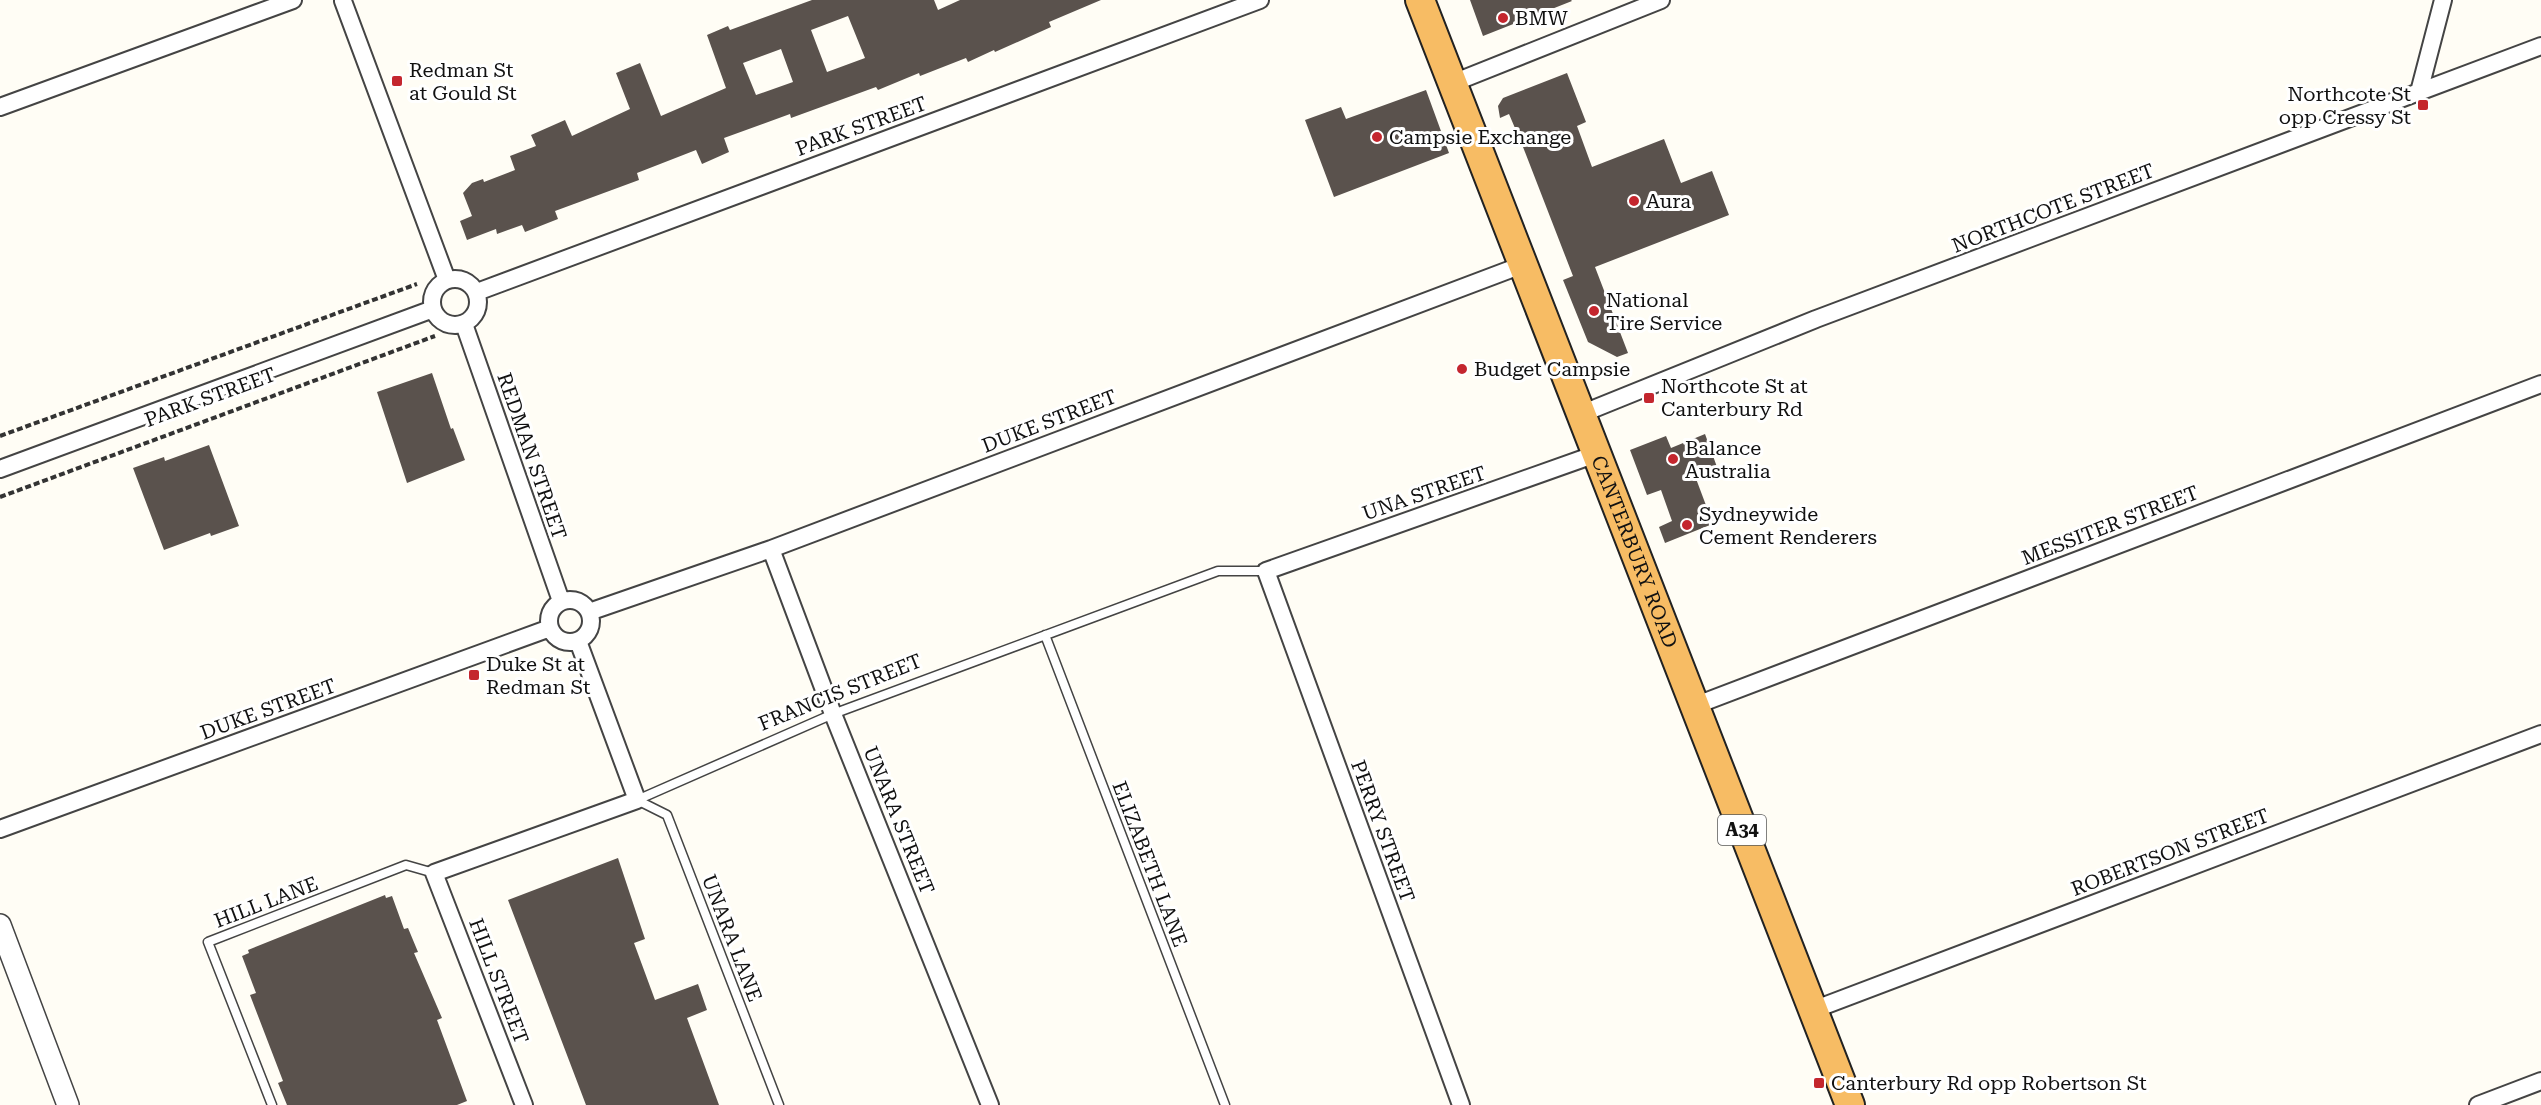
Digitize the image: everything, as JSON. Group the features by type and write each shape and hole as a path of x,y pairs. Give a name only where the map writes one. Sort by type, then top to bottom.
{"highway":[{"name":"CANTERBURY ROAD","path":"1420,0 1850,1105"}],"street":[{"path":"0,107 293,0"},
{"path":"328,0 343,0 447,280"},
{"name":"PARK STREET","path":"477,292 1260,0"},
{"path":"1453,83 1661,0"},
{"path":"2419,92 2443,0"},
{"name":"NORTHCOTE STREET","path":"1581,414 1816,319 2541,46"},
{"name":"DUKE STREET","path":"589,612 771,549 1522,265"},
{"path":"459,278 466,280 477,292 479,300 475,314 464,324 456,325 442,321 433,309 433,293 437,286 447,280 459,278"},
{"name":"PARK STREET","path":"0,469 433,309"},
{"name":"REDMAN STREET","path":"464,324 561,601"},
{"name":"MESSITER STREET","path":"1694,706 2541,384"},
{"name":"UNA STREET","path":"1266,571 1596,454"},
{"name":"UNARA STREET","path":"771,549 833,714 990,1105"},
{"name":"PERRY STREET","path":"1266,571 1461,1105"},
{"path":"575,600 586,606 589,612 591,626 584,637 578,641 565,641 554,634 550,628 552,610 561,601 575,600"},
{"name":"DUKE STREET","path":"0,829 550,628"},
{"path":"578,641 637,800"},
{"name":"ROBERTSON STREET","path":"1813,1010 2541,734"},
{"name":"FRANCIS STREET","path":"434,873 637,800"},
{"name":"HILL STREET","path":"434,873 524,1105"},
{"path":"0,925 68,1105"},
{"path":"2478,1105 2541,1081"}],"lane":[{"name":"FRANCIS STREET","path":"637,800 833,714 1218,571 1266,571"},
{"name":"ELIZABETH LANE","path":"1045,635 1225,1105"},
{"name":"UNARA LANE","path":"637,800 667,815 779,1105"},
{"name":"HILL LANE","path":"272,1105 208,942 406,865 434,873"}],"path":[{"name":"PARK STREET","path":"0,436 417,284"},
{"name":"PARK STREET","path":"0,497 435,336"}],"building":[{"path":"812,0 934,0 938,10 960,0 1101,0 1049,22 1051,27 968,62 966,58 920,76 919,73 878,90 876,87 791,118 790,114 724,138 729,152 702,164 696,150 637,173 639,180 555,211 558,219 525,232 522,225 497,234 496,229 467,240 460,221 472,216 463,193 472,183 483,179 484,182 515,170 510,156 536,146 531,135 565,120 572,136 630,109 616,73 640,63 661,116 726,88 707,35 728,26 730,30","holes":["848,16 865,58 827,72 811,30","781,49 793,82 756,95 743,63"]},
{"name":"BMW","path":"1470,0 1571,0 1572,1 1483,36"},
{"name":"Aura","path":"1567,73 1586,122 1577,126 1592,167 1664,139 1681,183 1712,171 1729,215 1595,267 1628,353 1617,357 1588,342 1563,280 1573,276 1523,147 1509,114 1500,118 1498,106 1503,98"},
{"name":"Campsie Exchange","path":"1426,90 1449,153 1334,197 1305,120 1341,107 1346,119"},
{"path":"432,373 451,429 453,428 465,460 407,483 377,392"},
{"name":"Balance Australia","path":"1705,434 1717,467 1695,476 1715,523 1665,543 1659,527 1672,521 1661,490 1647,495 1630,450 1666,436 1671,448"},
{"path":"209,445 239,526 211,536 210,533 164,550 133,468 164,457 165,461"},
{"path":"618,858 645,939 634,943 655,1000 698,984 707,1010 687,1018 719,1105 586,1105 508,900"},
{"path":"385,895 386,898 392,896 404,929 408,928 418,952 414,953 442,1018 437,1020 467,1101 457,1105 287,1105 278,1083 283,1081 250,995 256,993 242,956 249,953 248,950"}],"place":[{"name":"BMW","path":"1503,18"},
{"name":"Redman St at Gould St","path":"397,81"},
{"name":"Northcote St opp Cressy St","path":"2423,105"},
{"name":"Campsie Exchange","path":"1377,137"},
{"name":"Aura","path":"1634,201"},
{"name":"National Tire Service","path":"1594,311"},
{"name":"Budget Campsie","path":"1462,369"},
{"name":"Northcote St at Canterbury Rd","path":"1649,398"},
{"name":"Balance Australia","path":"1673,459"},
{"name":"Sydneywide Cement Renderers","path":"1687,525"},
{"name":"Duke St at Redman St","path":"474,675"},
{"name":"Canterbury Rd opp Robertson St","path":"1819,1083"}]}
